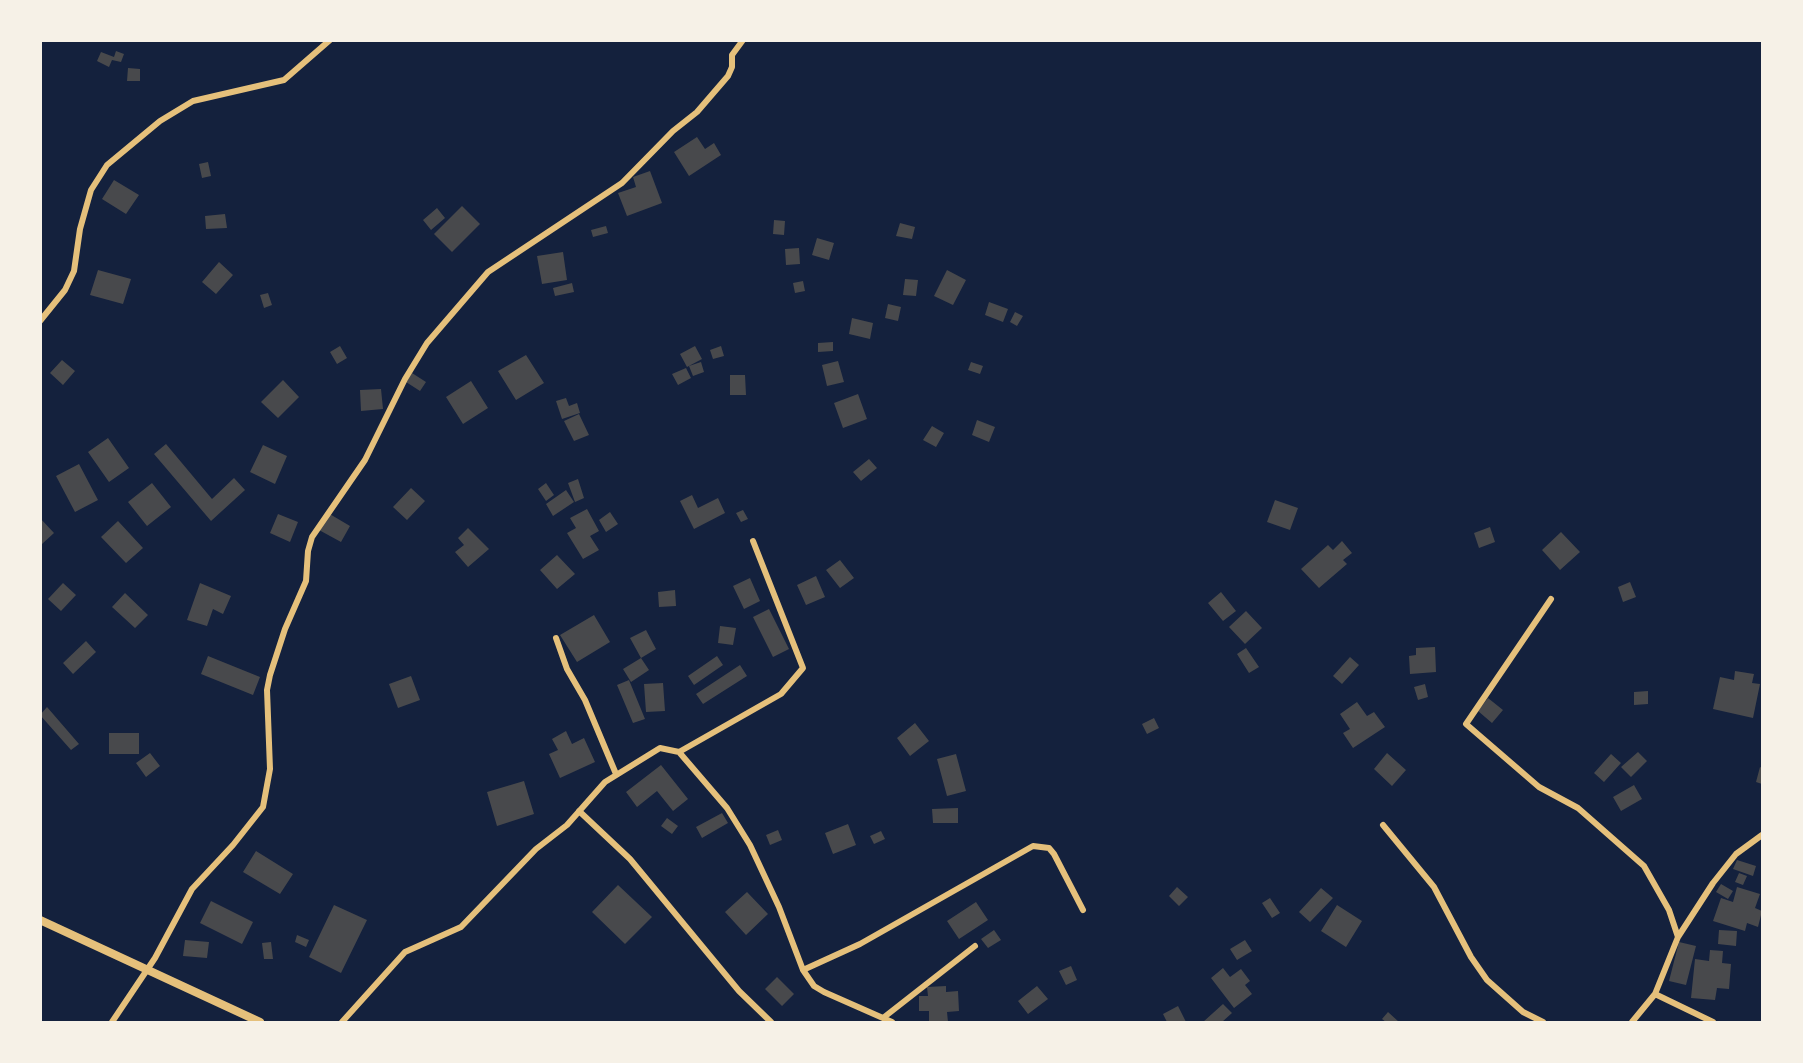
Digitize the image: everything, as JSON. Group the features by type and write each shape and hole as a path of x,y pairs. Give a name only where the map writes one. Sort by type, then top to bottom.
{"street":[{"path":"40,321 65,290 74,271 80,230 91,189 107,165 160,121 192,101 284,80 330,40"},
{"path":"112,1023 148,969 192,889 233,845 263,807 270,770 267,690 285,629 302,594 312,537 365,460 405,379 427,343 488,272 622,183 673,131 697,112 728,76 732,67 732,55 743,40"},
{"path":"679,752 781,694 803,668 753,541"},
{"path":"1551,599 1466,724 1539,787 1578,808 1644,866 1658,889 1678,937"},
{"path":"556,638 567,669 585,700 616,774"},
{"path":"342,1023 405,952 461,927 536,849 579,811 598,789 616,774 660,748 679,752 727,808 750,846 779,907 796,957 814,986 892,1023"},
{"path":"579,811 630,859 739,991 771,1023"},
{"path":"1383,825 1434,887 1471,957 1487,980 1523,1012 1543,1023"},
{"path":"1632,1023 1655,994 1678,937 1713,883 1736,854 1762,835"},
{"path":"803,970 860,944 1033,846 1049,848 1054,854 1083,910"},
{"path":"40,920 260,1023"},
{"path":"883,1018 975,946"},
{"path":"1655,994 1713,1023"}],"building":[{"path":"116,51 124,54 121,62 112,60 109,67 97,61 101,52 114,57"},
{"path":"128,68 140,69 140,81 127,81"},
{"path":"697,137 705,149 714,143 721,155 689,176 674,152"},
{"path":"208,162 211,176 202,178 199,164"},
{"path":"650,171 662,203 627,216 618,193 636,187 633,177"},
{"path":"114,180 139,195 126,214 102,199"},
{"path":"462,206 480,224 452,252 434,234"},
{"path":"437,208 445,218 431,230 423,220"},
{"path":"225,214 227,228 206,229 205,216"},
{"path":"774,220 785,221 784,235 773,234"},
{"path":"900,223 915,227 912,239 896,236"},
{"path":"606,226 608,233 593,237 591,230"},
{"path":"817,238 834,243 829,260 812,255"},
{"path":"799,248 800,264 786,265 785,249"},
{"path":"563,252 567,280 542,284 537,256"},
{"path":"219,262 233,275 216,294 202,282"},
{"path":"98,270 131,279 123,304 90,295"},
{"path":"947,270 966,280 953,305 934,296"},
{"path":"905,279 918,280 916,296 903,295"},
{"path":"803,281 805,291 795,293 793,283"},
{"path":"572,283 574,292 555,296 553,288"},
{"path":"268,293 272,305 264,308 260,295"},
{"path":"989,302 1008,309 1003,322 985,315"},
{"path":"888,304 901,307 898,321 885,318"},
{"path":"1015,312 1023,316 1017,326 1010,322"},
{"path":"852,318 873,323 870,339 849,334"},
{"path":"833,342 833,351 818,352 818,343"},
{"path":"340,346 347,358 337,364 330,352"},
{"path":"695,346 702,359 687,367 680,354"},
{"path":"721,346 724,356 713,359 710,350"},
{"path":"526,355 544,383 516,400 498,371"},
{"path":"62,360 75,371 63,385 50,373"},
{"path":"838,361 844,382 827,386 822,365"},
{"path":"701,362 704,372 693,376 689,366"},
{"path":"971,362 983,366 980,374 968,370"},
{"path":"686,368 691,378 678,385 672,374"},
{"path":"412,373 426,382 420,391 406,382"},
{"path":"730,375 745,375 746,395 730,395"},
{"path":"283,380 299,397 278,418 261,402"},
{"path":"471,381 488,408 463,424 446,397"},
{"path":"381,389 383,409 361,411 360,390"},
{"path":"858,394 867,419 843,428 834,403"},
{"path":"566,398 569,406 577,403 580,413 562,419 556,401"},
{"path":"579,414 589,435 574,441 564,421"},
{"path":"977,420 995,427 989,442 972,435"},
{"path":"932,426 944,433 936,447 923,440"},
{"path":"108,438 129,468 109,482 88,452"},
{"path":"166,444 212,499 234,478 245,490 211,521 154,454"},
{"path":"263,445 287,456 275,484 250,472"},
{"path":"869,459 877,468 861,481 853,472"},
{"path":"79,464 98,500 75,512 56,476"},
{"path":"578,479 584,498 575,502 568,483"},
{"path":"152,483 171,507 147,526 128,502"},
{"path":"546,483 554,495 546,501 538,489"},
{"path":"411,488 425,501 407,520 393,507"},
{"path":"566,490 574,502 553,516 546,504"},
{"path":"692,495 698,508 718,498 725,513 694,529 680,501"},
{"path":"1275,500 1298,508 1290,530 1267,522"},
{"path":"587,509 599,531 590,536 599,550 583,559 567,533 576,528 570,518"},
{"path":"743,510 748,519 741,522 736,513"},
{"path":"610,512 618,524 606,532 599,520"},
{"path":"328,513 350,526 341,542 319,530"},
{"path":"278,514 298,522 290,542 270,533"},
{"path":"40,518 54,533 42,544 40,542"},
{"path":"118,521 143,548 126,563 101,537"},
{"path":"1490,527 1495,542 1479,548 1474,533"},
{"path":"468,528 489,549 468,567 455,552 464,545 458,538"},
{"path":"1561,532 1580,552 1560,570 1542,550"},
{"path":"1342,541 1352,553 1343,560 1347,564 1319,588 1301,569 1328,545 1333,550"},
{"path":"557,555 575,574 557,589 540,570"},
{"path":"840,560 854,578 840,588 826,570"},
{"path":"816,576 825,597 806,605 797,585"},
{"path":"750,578 760,601 744,609 733,586"},
{"path":"1630,582 1636,597 1623,602 1618,587"},
{"path":"63,583 76,595 61,611 48,599"},
{"path":"200,583 231,596 223,614 213,609 207,626 187,620"},
{"path":"675,590 676,606 659,607 658,592"},
{"path":"1221,592 1236,611 1223,621 1208,603"},
{"path":"125,593 148,615 135,628 112,607"},
{"path":"769,609 789,649 773,657 753,617"},
{"path":"1246,611 1262,628 1245,644 1229,627"},
{"path":"594,615 610,642 577,662 560,635"},
{"path":"720,626 736,628 733,645 718,643"},
{"path":"646,630 656,649 641,658 630,638"},
{"path":"86,641 96,652 73,674 63,663"},
{"path":"1435,647 1436,672 1410,674 1409,656 1416,655 1416,648"},
{"path":"1246,648 1259,667 1249,673 1237,654"},
{"path":"208,656 260,677 253,695 201,674"},
{"path":"717,656 723,665 694,685 688,676"},
{"path":"1350,657 1359,665 1342,684 1333,676"},
{"path":"641,658 649,670 631,682 623,669"},
{"path":"740,665 747,676 703,704 696,694"},
{"path":"1735,671 1754,674 1752,683 1760,684 1753,718 1713,709 1720,677 1734,680"},
{"path":"411,676 420,700 398,708 389,684"},
{"path":"629,680 645,719 633,723 617,685"},
{"path":"663,683 665,711 646,712 644,684"},
{"path":"1425,684 1428,697 1418,700 1414,687"},
{"path":"1648,691 1648,704 1634,705 1634,692"},
{"path":"1488,698 1503,710 1492,723 1478,711"},
{"path":"1357,702 1367,716 1374,712 1385,727 1353,748 1343,733 1350,729 1340,714"},
{"path":"47,707 79,744 71,750 40,715"},
{"path":"1154,718 1159,728 1147,734 1142,724"},
{"path":"915,723 929,741 910,756 897,738"},
{"path":"566,731 572,744 584,738 595,762 560,778 549,754 558,750 552,739"},
{"path":"109,733 139,733 139,754 109,754"},
{"path":"1638,752 1647,761 1631,777 1621,767"},
{"path":"150,753 160,766 146,777 136,763"},
{"path":"1387,753 1406,770 1392,786 1374,769"},
{"path":"956,754 966,791 947,796 937,759"},
{"path":"1611,754 1621,763 1604,782 1594,773"},
{"path":"661,765 688,799 673,811 657,791 637,807 626,792"},
{"path":"1760,767 1762,768 1762,784 1756,782"},
{"path":"524,781 534,814 497,826 487,792"},
{"path":"1634,785 1642,799 1621,811 1613,797"},
{"path":"958,808 958,823 933,823 932,809"},
{"path":"722,813 728,823 702,838 696,827"},
{"path":"667,818 678,826 672,834 661,826"},
{"path":"848,824 856,845 833,854 825,833"},
{"path":"778,830 782,840 770,845 766,835"},
{"path":"881,831 885,839 874,844 870,836"},
{"path":"256,851 293,874 280,894 243,872"},
{"path":"1737,860 1756,866 1753,876 1733,869"},
{"path":"1739,873 1747,876 1743,885 1735,882"},
{"path":"1721,884 1733,891 1728,899 1716,892"},
{"path":"618,885 652,917 625,944 592,912"},
{"path":"1177,887 1188,897 1179,906 1169,896"},
{"path":"1737,887 1760,894 1755,908 1762,911 1758,927 1747,923 1745,931 1713,921 1721,898 1733,902"},
{"path":"1321,888 1333,898 1310,922 1299,912"},
{"path":"747,892 768,914 746,935 725,912"},
{"path":"1270,898 1280,913 1272,918 1262,903"},
{"path":"211,901 253,922 242,944 200,923"},
{"path":"976,902 988,920 959,939 947,921"},
{"path":"334,905 367,920 341,973 309,957"},
{"path":"1337,905 1362,921 1346,947 1321,931"},
{"path":"994,930 1001,940 988,948 981,939"},
{"path":"1719,930 1737,931 1736,946 1718,944"},
{"path":"297,935 309,940 306,947 295,942"},
{"path":"185,940 209,942 207,958 183,956"},
{"path":"1245,940 1252,951 1237,960 1230,949"},
{"path":"271,942 273,959 264,959 262,943"},
{"path":"1679,942 1696,946 1686,985 1669,981"},
{"path":"1710,950 1723,951 1722,963 1731,964 1729,989 1717,988 1715,1000 1691,998 1695,959 1709,961"},
{"path":"1071,966 1077,980 1066,985 1059,971"},
{"path":"1223,968 1230,977 1241,969 1250,981 1245,985 1252,994 1234,1008 1211,978"},
{"path":"777,977 794,994 782,1006 765,989"},
{"path":"946,986 946,992 958,991 959,1011 947,1012 948,1022 929,1022 929,1011 919,1011 919,996 928,996 927,987"},
{"path":"1037,986 1048,999 1028,1014 1018,1001"},
{"path":"1223,1004 1232,1013 1222,1022 1203,1022"},
{"path":"1178,1006 1186,1022 1167,1022 1163,1014"},
{"path":"1388,1012 1399,1022 1386,1022 1382,1019"}]}
